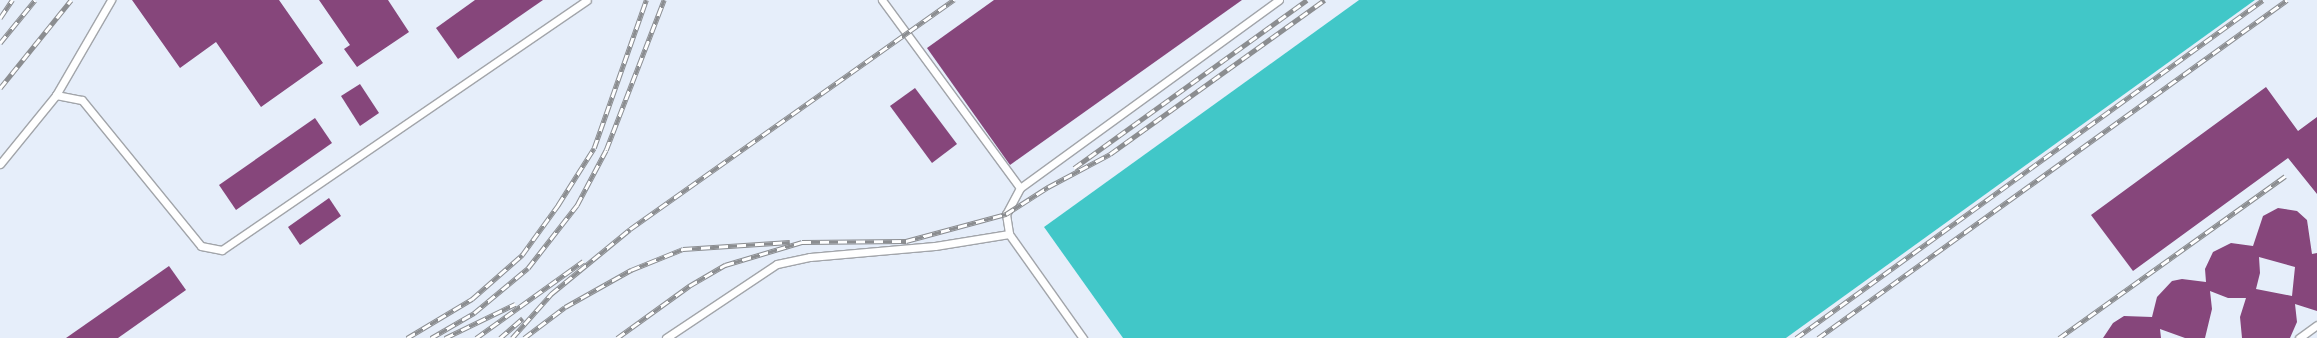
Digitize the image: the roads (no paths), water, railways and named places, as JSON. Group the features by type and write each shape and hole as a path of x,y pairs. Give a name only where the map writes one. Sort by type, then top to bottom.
{"lane":[{"path":"0,164 56,95 111,0"},
{"path":"56,95 82,100 201,246 222,250 587,0"},
{"path":"882,0 1020,188"},
{"path":"1082,338 1009,234 1006,214 1020,188 1279,0"},
{"path":"666,338 777,264 810,257 935,246 1009,234"},
{"path":"2299,338 2317,325"}],"water":[{"path":"1359,0 2255,0 1786,338 1123,338 1044,227"}],"railway":[{"path":"0,18 12,0"},
{"path":"0,43 35,0"},
{"path":"0,88 71,0"},
{"path":"407,338 472,299 522,255 558,205 594,148 646,0"},
{"path":"431,338 474,313 528,268 577,205 606,150 664,0"},
{"path":"512,338 551,294 630,229 954,0"},
{"path":"1074,168 1307,0"},
{"path":"617,338 689,286 725,265 802,242 906,241 1006,214 1048,187 1110,154 1324,0"},
{"path":"1796,338 2263,0"},
{"path":"1818,338 2287,0"},
{"path":"2059,338 2285,176"},
{"path":"524,338 565,307 631,270 683,249 790,242"},
{"path":"476,338 583,261"},
{"path":"445,338 515,304"},
{"path":"500,338 523,318"}]}
